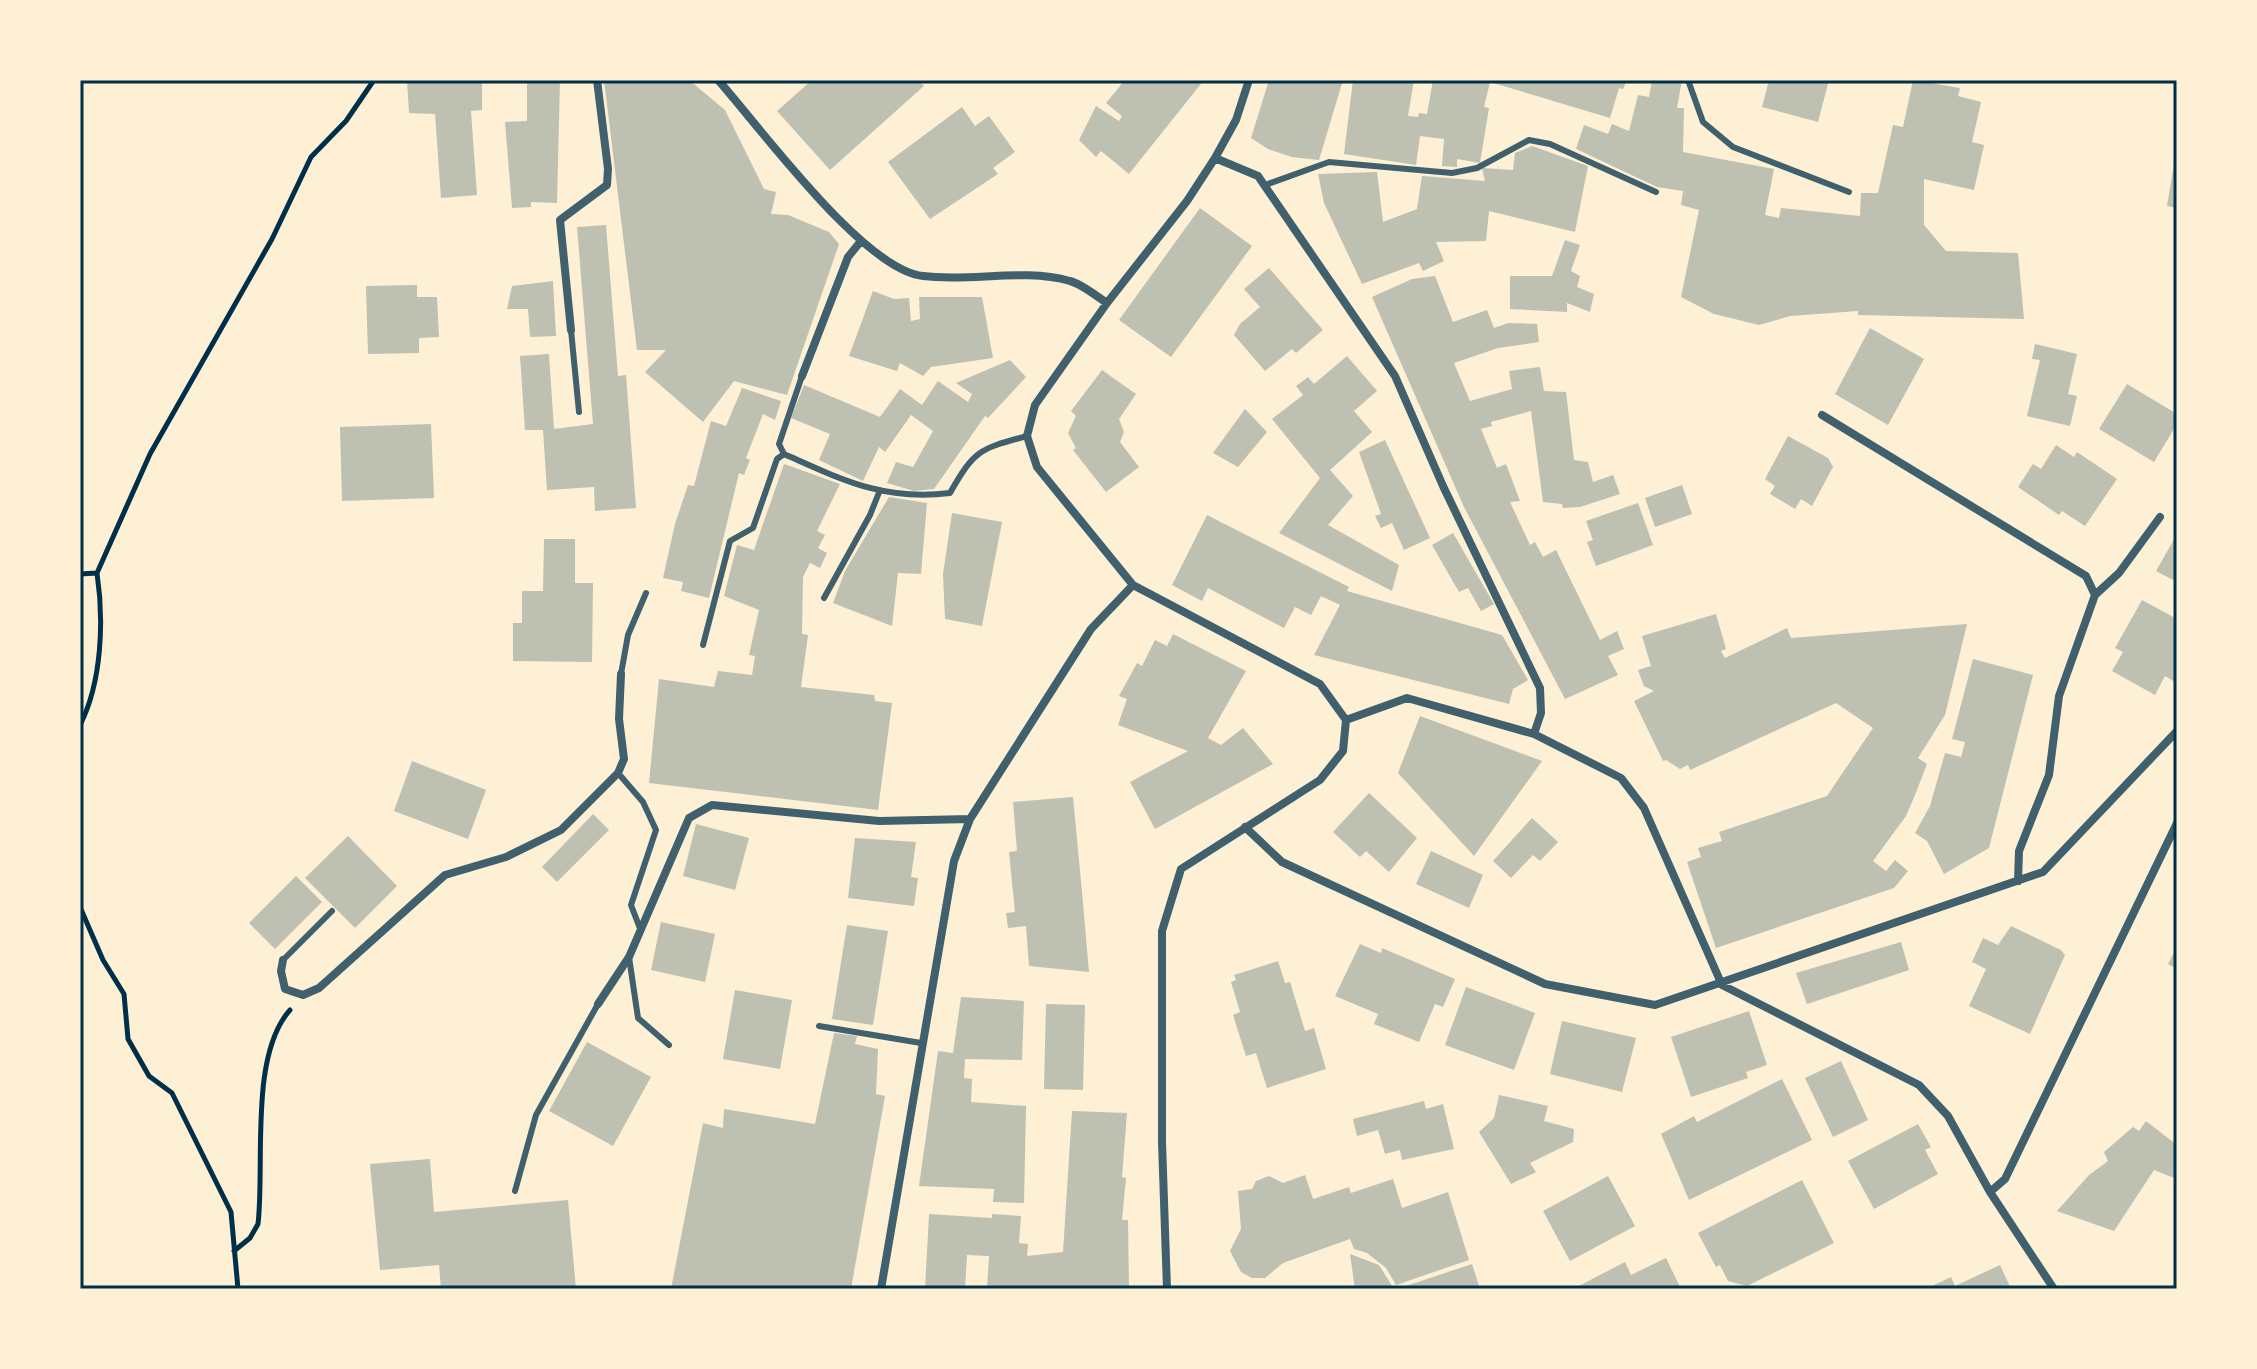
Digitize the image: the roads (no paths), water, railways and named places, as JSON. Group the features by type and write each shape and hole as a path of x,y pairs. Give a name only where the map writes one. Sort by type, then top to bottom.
{"street":[{"path":"571,330 560,220 607,185 608,169 597,80"},
{"path":"718,80 861,241 894,268 921,276 1017,276 1072,281 1107,303"},
{"path":"1167,1289 1162,1142 1162,931 1181,869 1320,780 1343,751 1346,720 1320,684 1133,585 1037,467 1027,436 1035,405 1107,303 1187,201 1215,158 1236,120 1249,80"},
{"path":"1215,158 1258,176 1395,376 1443,486 1540,688 1541,713 1534,734"},
{"path":"802,376 848,257 861,241"},
{"path":"1822,415 2086,576 2095,595"},
{"path":"2018,881 2019,851 2049,775 2059,696 2095,595 2119,573 2160,517"},
{"path":"881,1289 954,861 970,819 1091,629 1133,585"},
{"path":"283,960 281,971 285,989 303,995 319,988 445,875 506,857 561,830 618,773 624,759 619,719 621,674"},
{"path":"1346,720 1407,698 1534,734 1621,778 1644,808 1722,985 1919,1085 1948,1116 1990,1192 2054,1289"},
{"path":"1245,827 1282,862 1545,984 1655,1005 1722,985 2043,872 2177,731"},
{"path":"598,1004 629,957 689,818 712,805 879,821 970,819"},
{"path":"1990,1192 2005,1179 2177,823"}],"lane":[{"path":"1688,80 1703,122 1733,147 1849,192"},
{"path":"1265,185 1329,162 1452,173 1477,168 1529,140 1550,144 1656,192"},
{"path":"571,330 579,412"},
{"path":"802,376 779,444 784,454 859,488 926,496 950,493 968,461 984,448 1027,436"},
{"path":"703,645 730,541 753,528 777,459 784,454"},
{"path":"824,598 880,490"},
{"path":"621,674 628,635 646,593"},
{"path":"618,773 643,802 656,830 631,905 641,931"},
{"path":"283,960 332,911"},
{"path":"629,957 638,1018 669,1045"},
{"path":"515,1191 536,1115 598,1004"},
{"path":"819,1026 921,1043"}]}
